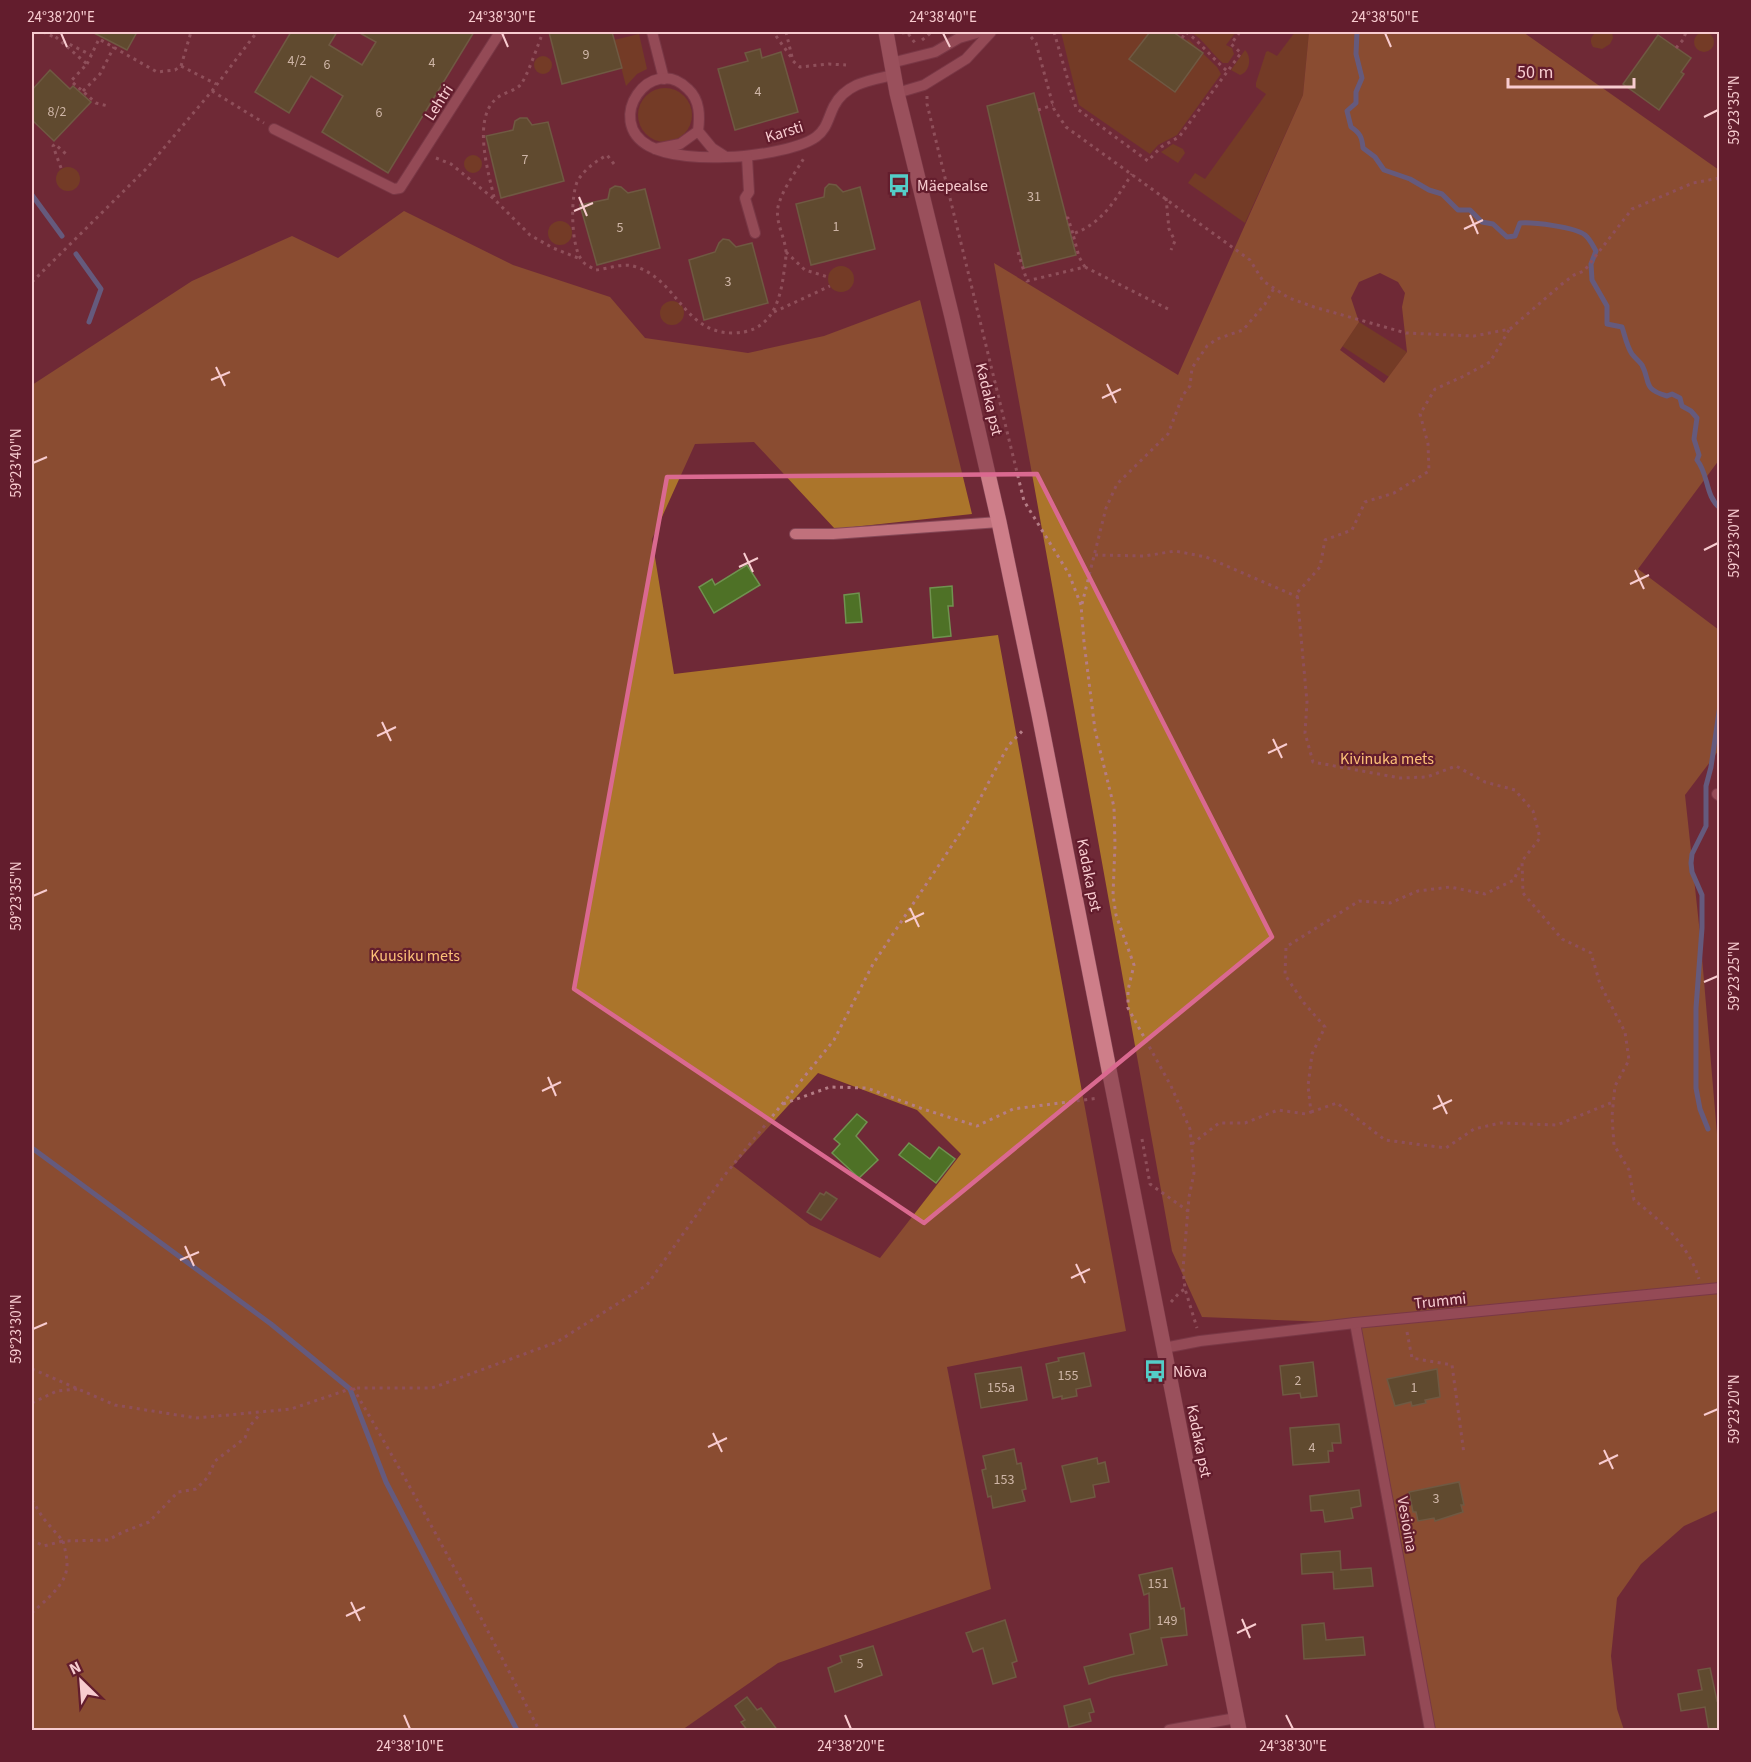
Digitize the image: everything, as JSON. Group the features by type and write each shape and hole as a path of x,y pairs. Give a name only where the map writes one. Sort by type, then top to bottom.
{"main road":[{"name":"Kadaka pst","path":"886,32 897,93 999,522 1039,714 1238,1724"}],"street":[{"name":"Lehtri","path":"274,129 394,189 400,188 500,32"},
{"path":"652,32 664,79"},
{"name":"Karsti","path":"655,149 698,159 747,157 806,143 828,125 835,105 852,86 935,52 959,38 980,32"},
{"path":"897,93 924,85 966,59 991,32"},
{"path":"664,79 673,80 684,85 693,94 699,107 698,131 680,144 655,149 647,146 638,136 631,119 632,102 646,84 664,79"},
{"path":"698,131 712,148 726,157"},
{"path":"747,157 749,192 745,198 755,233"},
{"path":"795,534 833,534 999,522"},
{"name":"Trummi","path":"1164,1348 1200,1341 1355,1323 1719,1288"},
{"name":"Vesioina","path":"1355,1323 1430,1731"},
{"path":"1169,1731 1238,1724"}],"path":[{"path":"43,32 91,55"},
{"path":"50,32 87,64"},
{"path":"108,106 96,103 71,81 87,64 99,39 157,72 175,70 181,66 191,32"},
{"path":"32,282 147,168 212,91 257,32"},
{"path":"494,199 484,155 484,121 488,109 496,98 521,84 543,32"},
{"path":"786,32 793,61"},
{"path":"902,33 907,32 916,48"},
{"path":"914,42 924,39 932,32"},
{"path":"1054,32 1076,108 1148,161 1161,147 1179,138 1227,71 1240,52 1231,44 1240,32"},
{"path":"1182,38 1186,32 1197,40 1209,56 1227,71"},
{"path":"1676,48 1686,32"},
{"path":"777,36 793,61 800,67 846,65"},
{"path":"1031,37 1036,43 1053,105 1065,127 1250,260 1263,281 1289,298 1406,333 1474,336 1509,330"},
{"path":"83,92 100,74 114,47"},
{"path":"181,66 217,84"},
{"path":"212,91 274,129"},
{"path":"927,96 927,104 1023,501 1069,574 1082,605"},
{"path":"1038,110 1053,105"},
{"path":"61,168 52,146 55,144 66,154"},
{"path":"423,152 451,164 494,199 530,235 553,248 580,258"},
{"path":"774,312 780,295 786,252 777,214 778,205 807,153"},
{"path":"614,164 607,155 590,165 577,182 573,199 574,242 580,258 588,266 596,270 632,266 648,273 682,303 690,316 702,326 718,332 736,333 752,330 764,323 774,312 830,286"},
{"path":"1073,234 1098,221 1132,174"},
{"path":"1311,1112 1308,1086 1312,1054 1325,1027 1304,1003 1285,975 1286,946 1359,901 1390,903 1418,891 1450,887 1485,894 1514,880 1522,861 1540,838 1533,811 1515,790 1485,782 1456,766 1427,777 1400,777 1313,762 1305,733 1307,702 1297,593 1320,567 1325,540 1352,530 1365,502 1394,493 1429,471 1428,444 1420,414 1435,389 1490,362 1509,330 1568,279 1584,271 1632,209 1693,183 1719,177"},
{"path":"1166,198 1169,229 1175,241 1171,250"},
{"path":"1066,218 1068,218 1079,257 1085,267 1172,311"},
{"path":"786,252 805,270 828,277"},
{"path":"1018,252 1027,281 1085,267"},
{"path":"1198,1332 1185,1289 1183,1269 1194,1173 1190,1129 1171,1086 1128,1008 1128,990 1134,965 1116,915 1113,895 1114,807 1095,730 1084,642 1082,605 1106,508 1117,484 1168,434 1183,394 1190,386 1192,368 1207,346 1217,339 1243,330 1265,304 1274,288"},
{"path":"1095,555 1145,556 1175,551 1206,557 1298,597"},
{"path":"32,1370 115,1405 196,1418 291,1409 352,1388 432,1388 557,1342 647,1285 724,1176 834,1040 873,964 967,823 1008,746 1039,714"},
{"path":"1522,861 1523,893 1562,939 1591,953 1600,984 1626,1032 1629,1060 1615,1086 1612,1116 1614,1145 1629,1170 1634,1200 1675,1236 1696,1269 1702,1289"},
{"path":"782,1105 830,1087 867,1088 977,1126 1013,1109 1115,1096"},
{"path":"1191,1145 1219,1123 1245,1123 1278,1110 1306,1114 1337,1103 1385,1140 1446,1148 1474,1129 1500,1124 1557,1125 1613,1102"},
{"path":"1142,1139 1150,1184 1188,1211"},
{"path":"1166,1305 1185,1289"},
{"path":"1405,1318 1412,1358 1452,1365 1464,1454"},
{"path":"352,1388 405,1477 485,1624 539,1731"},
{"path":"32,1402 57,1391 79,1389"},
{"path":"32,1540 44,1546 63,1541 108,1540 149,1522 178,1492 196,1489 208,1477 214,1461 245,1438 249,1427 262,1412"},
{"path":"32,1500 43,1518 63,1541 67,1565 64,1579 52,1595 32,1613"}],"highlighted area":[{"path":"1037,474 1272,937 924,1223 574,989 667,477"}],"shaded area":[{"path":"1061,32 1150,32 1129,59 1174,92 1203,54 1187,41 1188,39 1217,67 1221,74 1177,135 1158,145 1150,154 1079,105"},
{"path":"1191,32 1236,32 1226,45 1232,48 1234,54 1228,63 1223,63"},
{"path":"1295,32 1309,32 1303,95 1245,223 1188,183 1195,173 1205,179 1266,94 1256,87 1256,83 1266,52 1277,56"},
{"path":"1596,32 1612,32 1613,38 1610,44 1602,49 1593,47 1591,39"},
{"path":"1704,32 1711,35 1714,42 1711,49 1704,52 1697,49 1694,42 1697,35"},
{"path":"639,34 647,69 637,74 626,86 614,40"},
{"path":"1245,50 1249,56 1249,64 1246,71 1240,75 1231,70"},
{"path":"539,56 547,56 552,61 550,72 539,74 534,69 534,61"},
{"path":"665,88 675,90 684,96 690,105 692,115 690,125 684,134 675,140 665,142 655,140 646,134 640,125 638,115 640,105 646,96 655,90"},
{"path":"1173,144 1183,149 1185,153 1178,163 1161,152"},
{"path":"469,155 477,155 482,160 480,171 469,173 464,168 464,160"},
{"path":"68,167 77,170 80,179 77,188 68,191 59,188 56,179 59,170"},
{"path":"560,221 569,224 572,233 569,242 560,245 551,242 548,233 551,224"},
{"path":"841,266 850,270 854,279 850,288 841,292 832,288 828,279 832,270"},
{"path":"672,301 677,302 683,308 683,318 677,324 672,325 667,324 661,318 660,313 661,308 667,302"},
{"path":"1359,322 1407,352 1389,377 1342,346"}],"green space":[{"name":"Kivinuka mets","path":"1309,32 1523,32 1719,170 1719,460 1638,569 1719,630 1719,750 1685,795 1700,934 1720,1169 1719,1510 1684,1526 1641,1564 1617,1598 1611,1656 1617,1709 1624,1730 1430,1730 1355,1323 1202,1317 1172,1251 994,263 1178,375 1303,95","holes":["1380,273 1398,282 1405,293 1402,307 1407,352 1384,383 1340,350 1359,322 1351,298 1359,282"]},
{"name":"Kuusiku mets","path":"404,211 513,265 610,297 645,338 748,353 824,336 920,300 972,514 835,529 754,442 695,444 652,539 674,674 998,635 1126,1331 947,1367 991,1589 778,1663 682,1730 32,1730 32,385 192,281 292,236 338,258","holes":["818,1073 917,1110 961,1154 880,1258 810,1225 733,1166"]}],"building":[{"path":"92,32 137,32 127,50"},
{"path":"291,32 337,32 329,45 362,65 376,42 358,32 474,32 388,173 322,132 343,96 311,76 289,113 255,92"},
{"path":"549,32 612,32 622,68 562,84"},
{"path":"1150,32 1173,32 1203,53 1175,92 1129,59"},
{"path":"1658,35 1691,58 1681,72 1684,74 1659,110 1623,84"},
{"path":"760,49 762,58 781,52 798,112 735,130 718,69 748,61 745,53"},
{"path":"50,70 70,89 73,86 91,102 54,141 32,120 32,90"},
{"path":"1034,93 1076,255 1024,268 987,106"},
{"path":"527,118 532,125 548,122 564,181 501,198 486,136 513,130 515,121"},
{"path":"829,184 836,185 843,192 860,187 875,249 811,265 796,204 824,197 825,188"},
{"path":"615,186 621,187 628,193 645,189 660,248 597,265 580,205 608,199 610,189"},
{"path":"723,239 729,240 736,247 752,243 768,303 704,320 689,260 715,252"},
{"path":"747,565 760,585 714,613 699,587 712,579 715,585"},
{"path":"952,586 953,606 948,606 951,636 933,638 930,588"},
{"path":"859,593 862,622 846,623 844,595"},
{"path":"857,1114 867,1122 856,1136 878,1160 859,1178 832,1153 840,1144 834,1139"},
{"path":"909,1143 930,1159 939,1147 955,1159 936,1183 899,1155"},
{"path":"826,1192 837,1199 821,1220 807,1212 820,1193 824,1195"},
{"path":"1084,1353 1091,1386 1076,1389 1077,1396 1053,1398 1046,1364 1059,1361 1058,1358"},
{"path":"1313,1362 1317,1396 1301,1398 1300,1393 1283,1395 1280,1366"},
{"path":"1021,1367 1027,1400 981,1408 975,1374"},
{"path":"1437,1369 1440,1397 1412,1406 1411,1402 1395,1406 1387,1379"},
{"path":"1339,1424 1341,1443 1332,1443 1333,1451 1328,1451 1329,1462 1293,1465 1290,1428"},
{"path":"1014,1449 1017,1464 1021,1463 1026,1489 1022,1490 1025,1501 993,1508 982,1470 986,1469 983,1456"},
{"path":"1097,1458 1098,1464 1105,1462 1109,1482 1093,1485 1095,1497 1071,1502 1062,1466"},
{"path":"1459,1482 1464,1505 1461,1505 1463,1512 1435,1521 1434,1518 1418,1521 1416,1512 1413,1512 1409,1492"},
{"path":"1359,1490 1361,1506 1351,1508 1353,1518 1325,1522 1323,1510 1311,1511 1310,1496"},
{"path":"1340,1551 1341,1570 1371,1568 1373,1586 1334,1589 1333,1572 1302,1574 1301,1554"},
{"path":"1172,1568 1181,1609 1184,1608 1187,1635 1161,1638 1167,1665 1089,1684 1084,1667 1134,1654 1130,1634 1150,1629 1149,1593 1144,1595 1139,1575"},
{"path":"1005,1620 1017,1661 1012,1663 1016,1677 993,1684 983,1648 973,1652 966,1633"},
{"path":"1324,1623 1326,1640 1363,1637 1365,1655 1304,1659 1302,1625"},
{"path":"873,1646 882,1675 835,1692 828,1668 842,1662 840,1656"},
{"path":"1710,1668 1717,1701 1719,1700 1719,1731 1709,1731 1705,1707 1681,1711 1678,1694 1702,1690 1698,1670"},
{"path":"747,1697 757,1710 761,1708 778,1731 748,1731 741,1722 745,1720 735,1706"},
{"path":"1090,1699 1094,1712 1089,1713 1091,1721 1069,1727 1064,1706"}],"waterway":[{"path":"1357,32 1356,54 1362,78 1356,92 1356,103 1347,111 1351,127 1360,136 1363,148 1375,157 1384,170 1442,194 1458,210 1470,210 1482,222 1493,224 1507,237 1515,236 1520,223 1563,227 1580,232 1587,237 1596,251 1591,264 1592,280 1607,306 1607,324 1622,327 1632,354 1645,371 1650,388 1667,396 1672,394 1680,398 1682,406 1697,418 1694,439 1699,455 1697,460 1704,472 1712,498 1720,508"},
{"path":"32,195 62,236"},
{"path":"76,254 101,289 89,322"},
{"path":"1708,1129 1700,1109 1696,1088 1696,1008 1702,895 1692,872 1691,863 1692,854 1706,826 1706,786 1720,705"},
{"path":"32,1148 271,1324 350,1389 386,1482 517,1730"}],"place":[{"name":"Mäepealse","path":"899,185"},
{"name":"Nõva","path":"1155,1371"}]}
